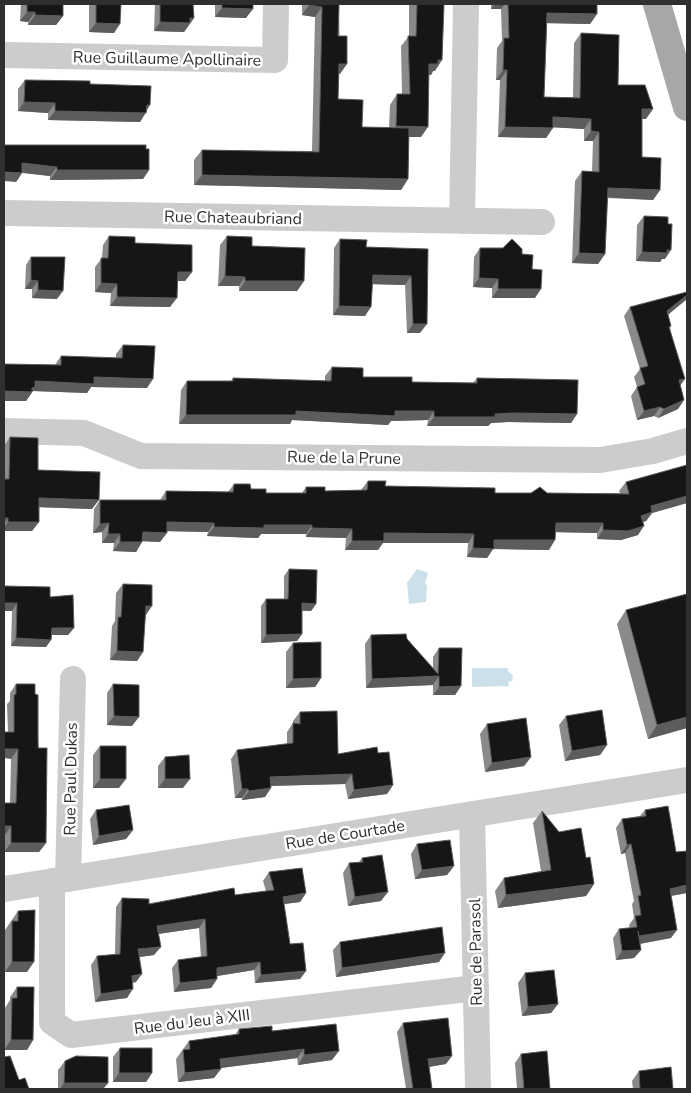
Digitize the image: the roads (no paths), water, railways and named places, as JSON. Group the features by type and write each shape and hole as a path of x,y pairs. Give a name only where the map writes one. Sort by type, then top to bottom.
{"main road":[{"path":"657,4 687,107"}],"street":[{"name":"Rue Guillaume Apollinaire","path":"4,55 275,60 276,4"},
{"path":"462,221 466,4"},
{"name":"Rue Chateaubriand","path":"4,213 542,222"},
{"name":"Rue de la Prune","path":"4,431 84,433 141,456 600,460 653,451 687,441"},
{"name":"Rue Paul Dukas","path":"60,880 73,679"},
{"name":"Rue de Courtade","path":"4,889 687,780"},
{"name":"Rue de Parasol","path":"472,814 478,1089"},
{"name":"Rue du Jeu à XIII","path":"60,880 52,1022 71,1035 476,988"}],"water":[{"path":"417,569 428,573 425,583 427,586 426,602 409,604 407,583"},
{"path":"472,668 508,668 508,671 513,676 512,681 508,682 509,686 472,687"}]}
